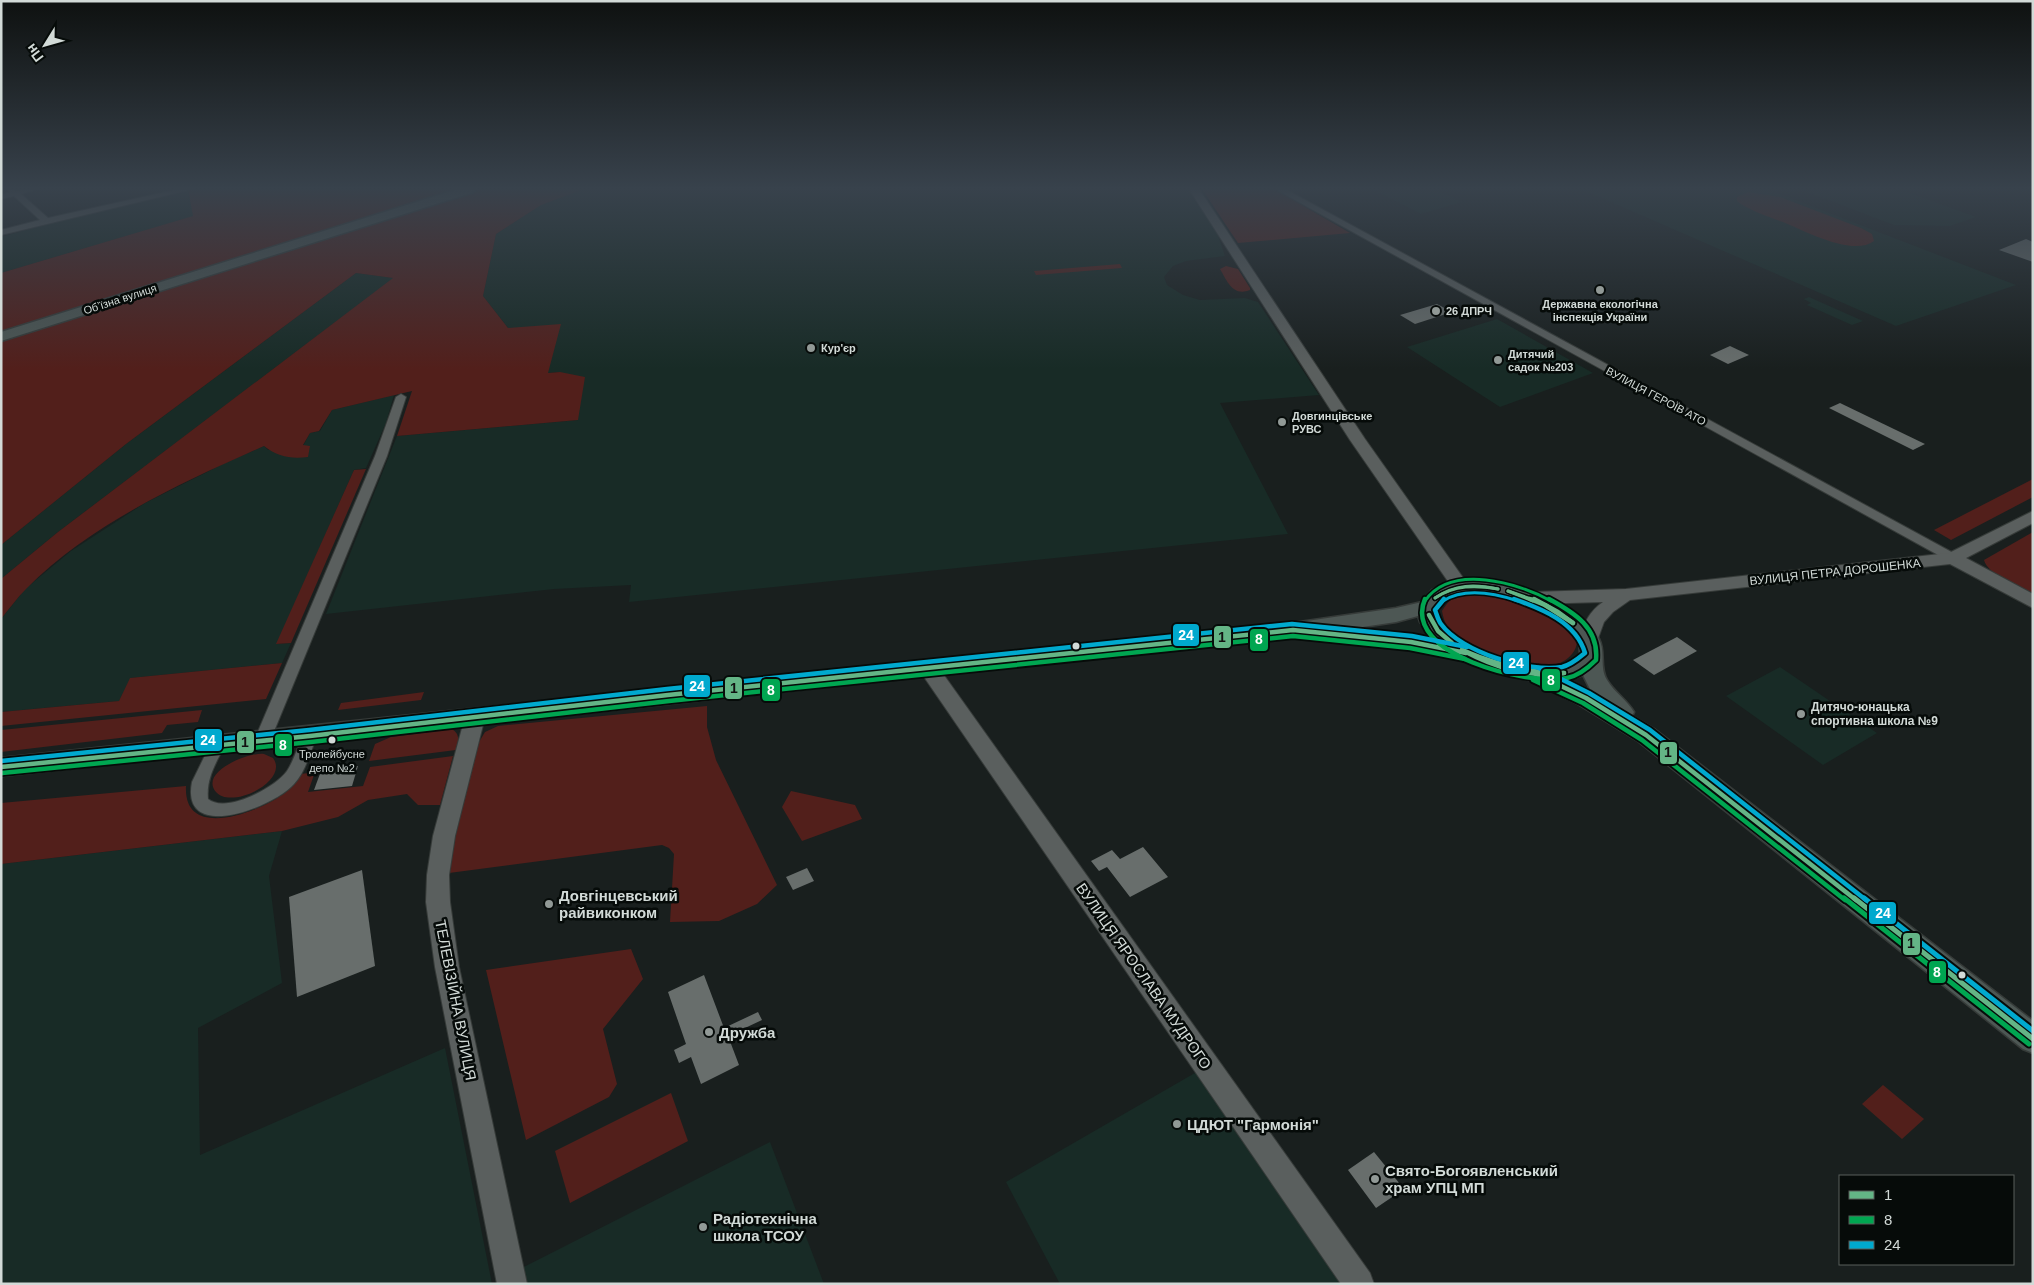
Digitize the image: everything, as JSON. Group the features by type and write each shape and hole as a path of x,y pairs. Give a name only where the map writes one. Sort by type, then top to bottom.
{"main road":[{"name":"Обʼїзна вулиця","path":"1,336 277,249"},
{"path":"1,767 310,736 668,695 1293,630 1396,615 1428,607 1436,597 1460,586 1486,587 1533,598 1567,618 1590,648 1590,669 1598,685 1646,735"},
{"path":"1428,607 1432,625 1438,633 1466,653"},
{"path":"1293,630 1411,642 1466,653 1512,669 1536,674 1586,698 1646,735 2033,1039"},
{"path":"1536,674 1562,673 1576,670 1590,648"}],"street":[{"path":"1233,249 1358,440 1460,586"},
{"name":"ВУЛИЦЯ ГЕРОЇВ АТО","path":"1389,249 2033,602"},
{"path":"262,740 381,456 401,397"},
{"name":"ВУЛИЦЯ ПЕТРА ДОРОШЕНКА","path":"1533,598 1626,595 1953,558 2033,516"},
{"path":"1590,648 1592,621 1606,608 1626,595"},
{"name":"ВУЛИЦЯ ЯРОСЛАВА МУДРОГО","path":"929,669 1359,1284"},
{"name":"ТЕЛЕВІЗІЙНА ВУЛИЦЯ","path":"475,717 444,836 438,875 438,902 447,967 512,1284"},
{"path":"217,745 199,789 203,803 207,807 224,811 258,801 281,788 294,774 310,736"}],"shaded area":[{"path":"1,249 82,249 1,273"},
{"path":"82,249 493,249 483,296 508,328 561,324 548,373 560,372 585,377 578,420 397,436 412,391 332,410 319,431 310,433 303,445 310,446 308,457 296,458 285,456 274,453 264,446 169,490 79,544 26,589 1,619 1,579 58,532 393,278 356,273 126,444 1,545 1,273"},
{"path":"493,249 1223,249 1225,256 1186,261 1173,266 1164,277 1167,285 1183,295 1200,300 1245,298 1258,302 1319,395 1220,403 1288,534 629,602 631,585 554,589 326,614 397,436 578,420 560,372 548,373 508,328 483,296"},
{"path":"1719,249 1923,249 2016,285 1896,326"},
{"path":"1120,264 1122,268 1036,275 1034,271"},
{"path":"1226,266 1238,269 1250,290 1244,292 1231,287 1220,269"},
{"path":"356,273 394,278 58,532 1,579 1,545 126,444"},
{"path":"1809,297 1863,321 1852,325 1807,305 1811,303 1804,299"},
{"name":"Дитячий садок №203","path":"1497,319 1593,373 1500,407 1407,347"},
{"path":"394,395 386,423 366,468 354,470 277,644 291,643 282,663 131,678 119,701 1,712 1,619 25,589 71,551 145,503 227,462 264,446 268,450 303,446 310,433 320,431 332,410"},
{"path":"366,469 291,643 276,644 354,470"},
{"path":"2033,479 2033,497 1951,540 1934,530"},
{"path":"2033,532 2033,595 1997,575 1986,565 1984,560"},
{"path":"1476,591 1519,598 1558,619 1570,627 1576,635 1577,644 1572,654 1560,663 1537,665 1493,656 1458,640 1447,627 1442,611 1452,598"},
{"path":"282,663 266,699 1,726 1,712 119,701 130,678"},
{"name":"Дитячо-юнацька спортивна школа №9","path":"1780,667 1877,733 1823,765 1726,696"},
{"path":"424,692 421,700 338,710 341,703"},
{"path":"707,706 707,727 716,760 777,885 757,904 719,921 670,922 674,854 669,848 662,845 449,873 453,834 479,742 485,732 498,726"},
{"path":"202,710 198,722 167,725 162,733 1,752 1,730"},
{"path":"452,729 458,736 456,750 369,761 375,744 391,737"},
{"path":"264,754 273,758 276,767 273,776 266,784 245,795 234,798 223,797 216,792 213,785 214,777 219,771 247,756"},
{"path":"453,756 440,805 418,805 407,794 368,800 338,817 282,831 1,864 1,803 186,786 188,803 197,814 210,818 226,818 275,800 288,790 301,774 315,772 308,792 363,786 370,767"},
{"path":"791,791 855,805 862,819 802,841 782,807"},
{"path":"282,831 269,876 282,983 198,1028 200,1155 445,1048 492,1284 1,1284 1,864"},
{"path":"631,949 643,979 603,1029 617,1084 609,1097 526,1140 486,970"},
{"name":"ЦДЮТ \"Гармонія\"","path":"1207,1066 1359,1284 1060,1284 1006,1182"},
{"path":"1883,1085 1924,1119 1902,1139 1862,1104"},
{"path":"671,1093 688,1141 570,1203 555,1151"},
{"name":"Радіотехнічна школа ТСОУ","path":"770,1142 824,1284 512,1284 510,1274"}],"building":[{"path":"2033,249 2033,262 1999,250"},
{"path":"1437,304 1452,312 1415,324 1400,315"},
{"path":"1730,346 1749,355 1728,364 1710,355"},
{"path":"1840,403 1925,444 1913,450 1829,408"},
{"path":"1677,637 1697,651 1654,675 1633,660"},
{"name":"Тролейбусне депо №2","path":"358,766 352,786 314,790 321,771"},
{"path":"1143,847 1168,877 1130,897 1107,867 1099,871 1091,861 1112,850 1120,859"},
{"path":"807,868 814,881 793,890 786,877"},
{"path":"362,870 375,966 297,997 289,897"},
{"name":"Дружба","path":"704,975 724,1028 758,1012 762,1020 728,1036 739,1065 701,1084 691,1057 679,1063 674,1050 686,1044 668,992"},
{"name":"Свято-Богоявленський храм УПЦ МП","path":"1374,1152 1404,1189 1376,1208 1348,1170"}],"transit line":[{"name":"8","path":"1468,579 1515,586 1559,605 1573,614 1593,635 1597,647 1596,660 1583,671 1568,678 1552,680 1532,679 1490,669 1469,661 1451,651 1436,640 1426,627 1422,616 1422,607 1425,599 1440,587 1468,579"},
{"name":"1","path":"1435,598 1457,587 1481,586 1498,589"},
{"name":"1","path":"1435,598 1442,593 1457,588 1482,587 1498,589"},
{"name":"1","path":"1508,591 1542,603 1573,623"},
{"name":"1","path":"1508,591 1545,605 1573,623"},
{"name":"24","path":"1467,593 1502,596 1539,609 1564,623 1575,632 1582,642 1585,653 1574,662 1565,666 1547,668 1508,661 1488,655 1469,646 1453,636 1441,624 1435,610 1444,599 1467,593"},
{"name":"1","path":"1429,615 1432,624 1444,638 1452,643"},
{"name":"24","path":"1,761 309,730 667,689 1292,624 1412,636 1467,647"},
{"name":"1","path":"1,767 310,736 668,695 1293,630 1411,642 1466,653"},
{"name":"8","path":"2,773 311,742 669,701 1293,636 1410,648 1465,659"},
{"name":"1","path":"1462,650 1486,660 1525,671 1564,673"},
{"name":"1","path":"1462,650 1498,666 1524,673 1538,675 1564,673"},
{"name":"24","path":"1539,668 1589,693 1650,730 2033,1031"},
{"name":"1","path":"1536,674 1586,698 1646,735 2033,1039"},
{"name":"8","path":"1533,680 1583,703 1642,740 2029,1044"}],"place":[{"name":"Державна екологічна інспекція України","path":"1600,290"},
{"name":"26 ДПРЧ","path":"1436,311"},
{"name":"Кур'єр","path":"811,348"},
{"name":"Дитячий садок №203","path":"1498,360"},
{"name":"Довгинцівське РУВС","path":"1282,422"},
{"name":"Дитячо-юнацька спортивна школа №9","path":"1801,714"},
{"name":"Тролейбусне депо №2","path":"332,740"},
{"name":"Довгінцевський райвиконком","path":"549,904"},
{"name":"Дружба","path":"709,1032"},
{"name":"ЦДЮТ \"Гармонія\"","path":"1177,1124"},
{"name":"Свято-Богоявленський храм УПЦ МП","path":"1375,1179"},
{"name":"Радіотехнічна школа ТСОУ","path":"703,1227"}]}
